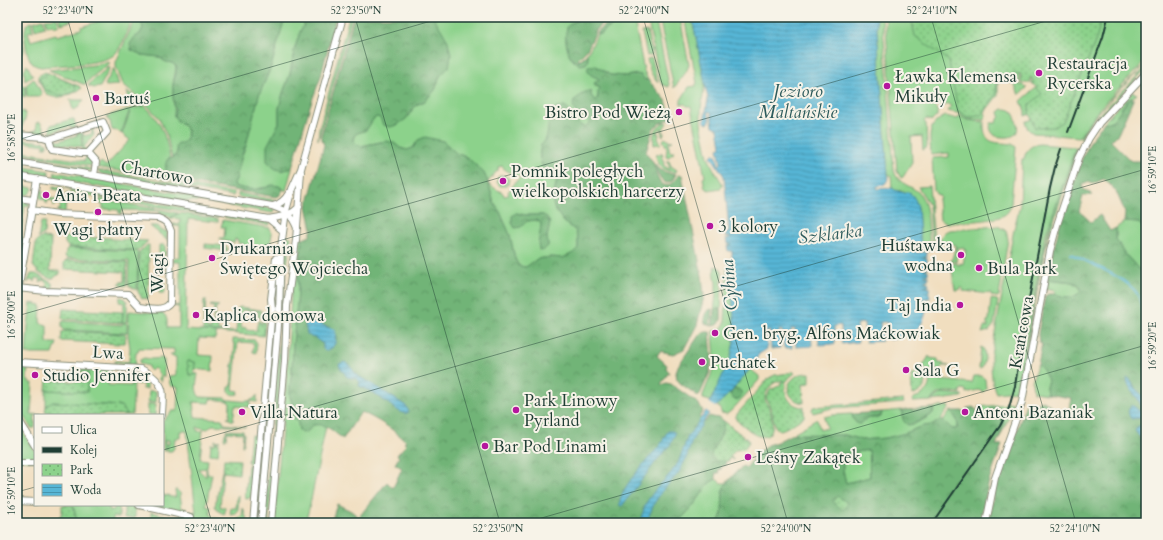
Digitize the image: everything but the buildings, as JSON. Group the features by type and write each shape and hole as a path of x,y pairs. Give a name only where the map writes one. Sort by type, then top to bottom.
{"street":[{"path":"272,206 283,201 292,189 301,169 343,17"},
{"name":"Krańcowa","path":"986,523 990,497 997,472 1022,402 1050,251 1057,225 1080,158 1089,138 1099,123 1146,73"},
{"path":"17,134 49,139 103,122 107,132 88,153 82,154 52,149 49,139"},
{"path":"88,153 96,162 94,175"},
{"name":"Chartowo","path":"17,162 272,206 287,214"},
{"path":"271,523 285,361 287,306 297,229 301,169"},
{"name":"Chartowo","path":"17,176 269,219 287,214 298,207"},
{"path":"17,298 36,179"},
{"path":"261,523 278,322 280,247 282,230 292,189"},
{"path":"17,198 33,200"},
{"name":"Wagi","path":"18,288 46,291 128,294 140,307 144,308 163,308 168,307 170,303 171,231 166,221 158,218 58,214 31,210"},
{"path":"287,214 297,229"},
{"path":"269,219 282,230"},
{"path":"253,523 272,309 271,299 277,255 280,247"},
{"name":"Lwa","path":"17,362 141,369 148,372 162,388 162,414"},
{"path":"17,417 34,444"},
{"path":"17,463 34,464"},
{"path":"17,501 34,502"},
{"path":"143,506 191,517"}],"green space":[{"path":"70,17 71,21 61,24 59,18"},
{"path":"105,17 133,17 120,47 115,54 109,58 70,65 42,67 33,64 31,61 27,52 25,40 25,29 28,23 31,22 33,31 28,32 31,41 56,34 57,36 81,29 81,27 105,19"},
{"path":"136,17 144,17 141,20 143,28 140,34 134,38 142,55 159,57 176,66 173,83 174,116 186,129 187,136 186,140 172,158 167,136 159,118 146,104 123,84 116,67 116,62"},
{"path":"144,17 284,17 271,67 259,95 234,183 235,186 249,189 258,189 272,185 279,186 283,190 279,196 276,197 178,181 169,176 165,167 167,160 175,156 178,143 182,143 186,140 187,132 185,127 178,122 174,116 175,109 173,84 176,66 159,57 142,55 131,50 130,44 134,38 140,34 143,28 141,20"},
{"path":"284,17 308,17 300,32 294,51 290,74 279,108 279,123 275,131 280,171 292,168 286,191 279,186 254,190 242,189 235,186 234,183 259,95 271,67"},
{"path":"308,17 336,17 320,79 310,106 292,168 278,170 267,161 267,146 279,123 279,108 290,74 294,51 300,32"},
{"path":"349,17 352,17 318,140 319,129"},
{"path":"354,17 433,17 448,41 451,55 449,67 440,76 435,90 425,101 416,105 406,119 397,125 390,127 383,125 380,118 376,117 366,130 354,136 354,139 356,143 361,146 387,141 407,150 413,148 418,140 425,137 443,141 456,153 468,158 484,173 494,203 500,212 510,235 515,259 519,266 526,267 537,259 551,257 563,258 573,253 578,248 578,239 575,230 563,221 554,208 552,198 557,179 562,176 563,170 546,171 540,159 541,145 547,134 549,116 552,111 556,108 564,106 579,124 585,127 588,125 590,120 588,117 578,116 574,111 573,105 574,100 588,91 591,92 591,96 595,100 598,98 598,91 600,89 594,84 595,82 599,81 599,79 589,74 588,67 595,65 610,75 628,76 636,74 641,75 645,80 648,80 666,100 671,118 660,123 653,129 646,152 653,162 660,182 663,184 669,185 679,174 682,175 702,276 704,296 697,325 684,349 673,354 660,351 657,356 667,365 666,368 669,372 661,384 671,384 699,404 703,411 699,417 705,422 709,416 718,417 724,421 720,436 713,449 722,460 725,461 726,465 721,466 721,469 718,470 719,473 715,473 716,479 709,483 696,502 683,517 673,523 355,523 345,520 337,523 331,523 337,504 359,517 387,482 393,488 402,468 395,464 399,457 397,455 406,445 404,443 406,441 396,432 361,412 343,439 326,426 322,425 313,425 307,432 302,433 299,430 298,423 291,412 292,403 290,396 290,385 298,293 298,273 303,239 310,236 312,229 307,206 324,145 321,136","holes":["308,323 323,325 333,330 335,332 336,342 323,345 315,338","348,364 353,371 363,379 406,406 378,396 359,385 360,382 357,379 345,374 343,370"]},
{"path":"433,17 585,17 572,23 568,26 567,30 566,40 568,51 575,62 586,54 597,34 600,34 613,25 625,21 629,17 632,17 634,19 644,71 648,80 645,80 641,75 610,75 602,70 596,77 600,80 594,84 600,89 597,99 596,100 591,96 591,92 582,93 579,98 584,116 588,117 590,120 588,125 585,127 579,124 569,109 551,112 548,136 545,142 541,145 540,152 540,159 546,171 515,176 503,168 503,166 498,167 498,171 488,182 483,173 468,158 456,153 443,141 418,140 413,148 407,150 400,148 394,143 380,142 361,146 357,145 354,141 355,134 367,129 376,117 406,119 416,105 425,101 435,90 440,76 449,67 438,24"},
{"path":"585,17 619,17 601,24 587,50 575,62 568,50 566,40 567,30 568,26 572,23"},
{"path":"629,17 625,21 613,25 600,34 597,34 606,24 614,20"},
{"path":"647,17 655,17 669,87 663,85 660,81"},
{"path":"659,17 680,17 689,65 686,72 674,88"},
{"path":"684,17 692,17 705,83 701,108 701,123 708,157 722,183 721,188 709,190 705,188 703,178 705,177 691,106 681,104 681,100 689,87 696,86 697,83"},
{"path":"876,17 882,17 888,85 885,85 885,88 888,88 894,171 896,176 902,182 917,191 923,199 926,206 928,220 930,250 921,250 918,207 904,191 893,190 891,175 888,175"},
{"path":"885,17 921,17 998,78 998,95 985,112 986,115 984,120 968,119 957,113 947,111 951,106 948,104 942,106 936,103 934,106 937,110 937,116 932,121 926,119 924,121 926,124 927,147 923,150 922,136 911,137 912,163 901,178 897,171"},
{"path":"911,17 1101,17 1097,37 1063,122 1054,127 1035,128 1029,113 1029,105 1042,94 1032,83 1032,78 1030,78 1030,83 1021,83 1021,74 1012,74 1012,79 997,78 996,94 980,116 968,117 958,111 949,61 915,36"},
{"path":"1100,17 1146,17 1146,60 1099,109 1079,137 1033,133 1028,129 1025,122 1038,116"},
{"path":"57,18 59,25 54,27 53,25 47,26 45,19"},
{"path":"43,19 45,27 35,30 33,22"},
{"path":"17,28 19,30 24,50 22,53 17,54"},
{"path":"647,31 652,55 647,56 642,32"},
{"path":"587,54 588,59 586,64 580,65 577,63"},
{"path":"652,58 658,83 652,74 647,59"},
{"path":"110,63 91,78 86,84 49,70 94,65"},
{"path":"27,65 33,76 25,81 24,70"},
{"path":"1011,65 1019,70 1019,85 1024,85 1027,88 1019,95 1014,83 1010,83"},
{"path":"1144,65 1145,65 1129,81 1120,89"},
{"path":"109,67 110,68 100,87 94,88 88,86 93,80"},
{"path":"1146,67 1146,69 1104,113 1084,139 1102,112"},
{"path":"113,69 119,85 106,86 105,85"},
{"path":"45,72 82,88 65,96 52,97 48,95 42,87 38,78 38,76"},
{"path":"48,73 75,85 76,91 62,96 44,89 39,79"},
{"path":"34,79 42,94 38,97 27,97 26,85"},
{"path":"25,85 25,97 17,94 17,90"},
{"path":"1043,86 1041,110 1025,116 1025,111 1021,101 1036,88"},
{"path":"127,91 145,105 133,105 130,102"},
{"path":"1132,92 1137,94 1127,101 1114,119 1108,123 1104,122"},
{"path":"1133,98 1118,134 1111,141 1131,161 1140,161 1146,167 1146,231 1139,223 1124,222 1125,212 1116,191 1104,179 1092,184 1089,182 1082,185 1083,189 1092,195 1083,196 1079,211 1091,222 1100,215 1110,231 1116,228 1116,239 1125,254 1146,277 1146,403 1129,378 1127,382 1141,404 1141,410 1139,411 1134,406 1137,419 1144,419 1139,435 1146,473 1146,523 988,523 996,482 1009,446 1013,442 1026,404 1035,405 1043,401 1053,409 1054,414 1060,418 1068,415 1071,398 1047,394 1046,387 1048,380 1043,370 1038,365 1042,343 1039,343 1038,334 1045,296 1053,294 1071,297 1081,291 1079,286 1073,282 1047,279 1060,224 1081,161 1091,140 1104,122 1112,120 1125,104"},
{"path":"70,100 84,100 78,108 73,110"},
{"path":"145,106 160,125 165,137 170,158 167,160 168,176 172,180 97,167 101,162 106,166 130,140 122,134 130,109"},
{"path":"18,109 19,113 24,111 26,117 20,131 17,123"},
{"path":"129,109 121,134 118,131 112,130 107,116"},
{"path":"1003,109 1009,109 1014,114 1017,130 1014,136 996,136 990,129 991,123 996,123 1000,116 999,112"},
{"path":"946,116 957,119 959,116 968,120 984,122 985,135 988,139 995,142 1012,144 1016,147 1011,204 1008,212 1004,215 997,218 967,222 947,223 940,220 938,199 940,198 934,190 932,158 949,157 949,153 931,155 930,137 932,127 935,123"},
{"path":"74,119 76,127 71,128 71,126 52,132 51,135 51,125"},
{"path":"40,122 44,128 44,133 34,134 32,131 37,130 36,123"},
{"path":"665,122 667,123 663,129 664,135 662,136 661,128 657,133 659,134 658,139 661,143 659,145 654,145 653,137 655,131"},
{"path":"92,127 94,135 84,147 87,150 82,151 82,130 84,136 92,134"},
{"path":"81,132 82,147 60,144 60,147 54,145 55,139 59,141 78,135 76,134"},
{"path":"665,138 673,141 668,143 670,152 675,152 669,157 666,156 667,148 663,140"},
{"path":"17,139 44,142 43,141 47,143 47,145 43,148 45,145 17,141"},
{"path":"1040,144 1074,147 1075,149 1045,237 1017,391 996,393 992,380 991,355 1014,229 1020,205 1022,159 1024,159 1029,148"},
{"path":"1077,147 1078,148 1048,238 1041,269 1022,380 1043,253 1051,222"},
{"path":"17,151 47,156 47,158 17,153"},
{"path":"661,152 663,154 663,165 669,169 670,168 667,161 669,161 671,166 677,170 676,172 665,170 660,166 656,155 661,154"},
{"path":"17,156 49,161 50,165 17,159"},
{"path":"49,156 85,161 87,156 93,162 92,166 49,159"},
{"path":"57,163 92,169 88,171 56,166"},
{"path":"655,164 664,172 676,174 672,181 666,183 662,179"},
{"path":"17,166 49,171 48,178 17,173"},
{"path":"97,170 234,193 234,195 101,174"},
{"path":"563,170 562,176 557,179 552,199 563,221 575,230 578,239 578,248 574,253 563,258 551,257 537,259 526,267 519,266 515,259 510,235 500,212 494,203 489,185 503,193 504,196 509,195 508,192 518,179","holes":["517,213 525,215 543,215 550,223 547,237 548,246 538,245 541,223 536,220 527,221"]},
{"path":"55,172 182,195 274,209 273,213 201,201 182,201 54,179"},
{"path":"502,175 509,179 508,184 500,186 497,182 498,177"},
{"path":"17,185 33,188 29,194 17,194"},
{"path":"53,186 60,187 59,190 53,189"},
{"path":"929,186 934,241 932,242 929,205 918,187"},
{"path":"71,189 217,213 218,217 71,192"},
{"path":"41,190 43,190 42,197 66,201 65,212 57,211 61,208 58,203 54,206 53,201 48,200 47,204 44,199 41,200 39,196"},
{"path":"66,193 76,195 78,200 66,200"},
{"path":"238,193 275,200 276,202 238,197"},
{"path":"100,199 178,213 170,218 168,216 160,216 160,211 122,210 121,214 119,214 119,210 103,209 103,204 100,204"},
{"path":"17,200 28,202 30,206 25,205 20,239 17,239 17,222 20,222 22,210 17,209"},
{"path":"180,213 218,219 218,222 188,219 186,330 217,332 215,339 199,338 198,355 213,356 212,371 194,369 195,362 188,361 189,374 198,374 196,389 200,397 248,401 257,395 257,402 250,401 250,407 235,406 233,421 227,418 229,418 230,403 228,401 210,399 209,403 193,402 195,417 222,419 224,424 246,427 212,425 208,429 197,427 197,431 203,430 200,459 208,460 207,468 198,469 206,477 206,469 207,474 212,474 206,506 210,507 210,514 214,518 235,522 242,516 243,508 247,523 224,523 202,519 201,523 197,523 201,520 193,520 193,514 191,514 191,512 196,513 187,431 180,431 180,438 175,438 174,448 172,451 167,451 167,444 169,444 169,440 165,440 166,451 164,451 164,420 172,411 177,411 178,387 170,385 169,376 176,375 176,357 171,356 171,354 174,354 174,349 139,348 138,352 136,353 135,365 114,363 115,361 129,362 129,311 162,313 166,317 167,328 179,328 179,307 173,306 180,305 180,262 173,262 173,258 180,258 180,226 173,226 173,224 180,224 180,219 170,218"},
{"path":"516,213 525,215 543,215 547,217 550,223 547,237 548,246 543,251 539,250 541,223 536,220 527,221 521,227 515,228 512,223 512,216"},
{"path":"226,215 271,223 268,225 224,217"},
{"path":"223,220 270,228 272,234 269,250 243,248 244,244 238,243 238,240 235,239 234,243 220,240 220,238 224,238 225,227 221,227"},
{"path":"41,222 45,222 44,233 38,238"},
{"path":"1124,222 1139,223 1146,231 1146,277 1125,254 1116,239 1116,228"},
{"path":"150,226 158,226 162,231 167,231 167,240"},
{"path":"998,226 1006,231 1008,239 999,296 997,297 991,296 991,294 963,291 963,288 955,290 951,264 963,264 966,249 964,249 964,247 958,248 956,260 958,261 951,262 956,246 949,242 940,243 942,235 949,230"},
{"path":"44,236 44,238 51,239 50,271 60,271 60,274 51,279 39,273 33,266 36,242"},
{"path":"285,236 291,237 284,285 281,366 268,523 264,523 282,317 283,257"},
{"path":"65,237 111,238 148,241 138,250 68,247 65,243"},
{"path":"299,237 303,239 298,273 298,293 290,385 290,396 292,403 291,412 298,423 299,430 307,432 313,425 319,424 326,426 306,520 315,523 274,523 287,371 291,296"},
{"path":"205,244 226,246 227,251 205,248"},
{"path":"147,245 149,245 148,299 142,298 138,292 139,253"},
{"path":"159,245 164,245 165,247 164,256 159,256"},
{"path":"68,248 137,251 137,290 128,285 129,261 67,258 65,257 66,250"},
{"path":"159,258 165,259 164,269 158,269"},
{"path":"67,260 126,262 126,285 120,285 120,282 124,282 124,272 64,269 64,263"},
{"path":"715,266 720,268 722,272 721,320 719,324 712,326 716,295"},
{"path":"730,268 734,312 733,345 730,360 710,401 703,399 703,395 715,361 713,331 721,329 725,323 727,269"},
{"path":"31,274 36,274 52,283 53,289 45,288 48,285 44,280 40,283 41,279 35,278 34,282 32,279 27,283"},
{"path":"1047,279 1073,282 1079,286 1081,291 1072,297 1055,295 1055,290 1047,288"},
{"path":"159,282 165,283 164,293 159,293"},
{"path":"120,297 127,301 127,321 122,323 124,303 119,302"},
{"path":"275,298 275,322 258,523 255,523"},
{"path":"991,299 998,301 994,325 989,331 982,333 984,327 988,327 987,321 989,320"},
{"path":"204,300 206,300 204,324 207,325 207,329 211,329 211,325 213,325 214,307 210,306 212,305 219,306 216,307 214,325 218,327 218,331 236,332 238,308 240,307 261,310 261,318 258,317 258,311 242,310 241,327 246,328 246,330 256,331 258,321 260,321 260,324 262,324 262,321 265,322 264,336 203,331"},
{"path":"31,303 41,305 40,323 47,325 47,343 57,343 53,354 26,354"},
{"path":"718,308 721,310 720,321 718,324 712,326 715,309"},
{"path":"63,309 123,312 122,323 64,319 62,318"},
{"path":"712,309 710,326 705,323 704,316 706,312"},
{"path":"62,322 122,325 127,323 127,332 64,330 62,328"},
{"path":"62,332 125,334 125,343 61,341"},
{"path":"703,332 710,332 712,361 709,374 698,396 680,383 677,379 676,373 678,366 700,334"},
{"path":"233,339 255,340 257,343 256,353 253,352 254,343 238,342 233,390 239,391 238,394 234,395 229,392 229,387 231,387 233,366 231,366 233,365 235,344 233,343"},
{"path":"981,347 984,350 985,358 982,368 979,369"},
{"path":"929,356 930,358 938,359 938,363 943,363 943,365 949,366 942,366 940,370 936,369 936,371 928,372 923,366"},
{"path":"144,358 162,358 164,360 164,378 161,375 161,382 158,378 160,376 159,373 154,368 151,371 148,368 149,366 140,364 140,360"},
{"path":"187,361 195,362 194,375 189,375"},
{"path":"1037,365 1043,370 1048,380 1046,387 1047,394 1033,392 1032,381"},
{"path":"23,366 28,366 27,380 33,383 31,414 34,414 34,428 31,428 17,406 22,372 19,369"},
{"path":"80,369 88,369 87,392 46,390 47,380 84,382 84,372 80,372"},
{"path":"88,369 111,370 111,375 108,375 108,385 131,386 132,383 134,383 132,414 127,414 121,406 53,402 46,406 46,390 87,392"},
{"path":"750,369 759,376 759,380 732,410 727,414 721,413 717,405 731,392"},
{"path":"792,371 795,373 786,382 782,380 774,383 766,393 765,400 772,420 772,427 769,435 764,437 756,435 736,420 738,413 769,378 775,375 790,373"},
{"path":"810,373 810,383 803,384 804,403 799,402 792,397 788,390 790,382 797,376"},
{"path":"928,373 936,373 936,375 940,376 940,380 972,383 974,376 981,376 985,379 986,389 983,392 978,390 966,393 966,390 962,389 960,393 944,392 934,397 931,401 913,402 913,398 921,395 927,390 929,386"},
{"path":"924,374 924,388 912,395 911,375"},
{"path":"135,377 143,380 147,385 147,389 143,389 143,384 136,384 136,381 134,381"},
{"path":"783,381 786,383 785,388 789,400 799,407 804,407 804,417 780,430 775,426 771,409 766,398 770,390 781,385 780,383"},
{"path":"736,388 740,390 742,394 740,398 736,400 732,398 730,394 732,390"},
{"path":"149,391 156,391 156,402 148,402"},
{"path":"943,393 962,395 962,397 932,401 935,397"},
{"path":"903,400 904,403 832,408 813,413 812,410 813,407"},
{"path":"53,402 121,406 127,414 45,412 46,406"},
{"path":"1007,402 1013,403 1012,410 1000,437 1004,418 988,410 982,418 978,407 1007,404"},
{"path":"148,404 156,404 155,414 148,414"},
{"path":"948,406 949,408 940,420 933,425 922,426 906,433 886,438 862,440 845,435 792,434 817,419 820,430 827,428 824,417 833,415 852,414 854,420 859,424 868,418 881,417 882,412 902,410 902,416 913,425 931,415 934,408"},
{"path":"973,407 977,410 977,414 981,414 980,416 982,418 990,409 998,407 1003,416 1003,426 996,445 1002,444 989,481 981,517 978,523 718,523 722,514 724,487 743,466 746,468 758,453 757,452 767,445 777,442 792,434 845,435 862,440 886,438 906,433 922,426 933,425 940,420 943,420 952,429 956,429 958,426 957,420 951,411 963,411 963,413 967,413 967,408","holes":["869,450 870,477 846,483 843,467 845,458 853,453"]},
{"path":"934,408 931,415 913,424 908,425 903,419 902,410"},
{"path":"951,411 957,420 958,426 956,429 952,429 943,420"},
{"path":"882,412 881,416 868,418 859,424 854,420 852,414"},
{"path":"724,421 749,442 744,449 735,451 730,457 733,460 730,458 728,459 729,461 716,461 712,459 711,456 722,433"},
{"path":"17,422 34,449 34,461 18,458 17,460"},
{"path":"227,430 243,431 244,434 243,446 243,433 227,432 226,439 224,439"},
{"path":"251,435 257,436 254,463 248,463"},
{"path":"215,440 220,441 216,441 216,443 219,443 218,455 210,454 211,444 215,444"},
{"path":"869,450 870,477 846,483 843,467 845,458 853,453"},
{"path":"224,459 240,460 239,474 223,472"},
{"path":"248,465 254,466 251,497 247,499 245,498"},
{"path":"738,470 739,471 724,487 722,514 718,523 673,523 683,517 696,502 709,483 716,479 721,483 726,483"},
{"path":"222,471 220,507 225,507 224,514 218,511 215,506"},
{"path":"175,490 177,490 180,493 182,509 187,508 184,512 158,506 164,506 164,496 169,495 169,497 176,497"},
{"path":"237,496 239,496 238,509 236,514 231,515 231,508 236,508"},
{"path":"837,496 848,503 843,510 833,502"},
{"path":"62,506 73,506 77,522 60,523 60,515 62,514"},
{"path":"73,506 109,506 109,510 114,510 115,506 119,506 119,517 113,517 113,523 77,523"},
{"path":"124,506 135,508 135,518 124,518"},
{"path":"151,512 167,516 167,523 151,523"},
{"path":"204,518 224,523 201,523 202,519"}],"water":[{"name":"Jezioro Maltańskie","path":"692,17 876,17 888,175 884,185 877,186 877,189 892,188 900,192 907,192 913,196 915,200 918,207 921,250 916,251 916,253 926,252 927,257 923,258 927,258 927,263 924,264 927,264 928,268 924,270 928,270 928,274 924,275 928,276 928,280 925,280 925,282 928,282 929,286 925,287 929,287 929,292 926,293 929,293 930,298 920,299 920,301 927,301 924,318 917,329 906,336 889,340 887,322 880,322 882,341 866,342 864,323 857,324 858,342 842,344 841,325 834,326 835,344 819,345 818,327 811,328 812,346 796,347 795,329 791,329 792,348 784,348 782,330 779,330 780,348 771,349 770,331 766,331 767,349 759,354 750,369 731,392 709,413 692,441 686,459 678,474 663,490 655,502 646,523 639,523 646,503 678,463 688,436 706,411 731,357 734,342 734,318 729,261 732,259 732,251 728,251 727,246 731,244 727,244 726,239 730,238 730,236 726,237 725,232 729,231 724,176 711,156 714,153 717,157 719,166 721,163 718,149 721,146 718,128 713,126 711,112 708,111 710,120 708,124 704,122 708,99"},
{"path":"316,322 335,330 336,342 332,348 326,351 323,349 323,344 307,334 305,324"},
{"path":"345,362 356,374 406,406 409,412 405,414 397,410 378,396 359,386 360,382 357,379 347,377 339,364"},
{"path":"1127,378 1129,378 1135,388 1142,395 1146,403 1146,473 1141,438 1135,430 1143,424 1144,419 1131,419 1129,415 1128,410 1131,405 1139,411 1141,410 1141,405 1129,387"},
{"path":"668,431 673,431 675,433 670,445 622,506 620,506 620,499 629,483 660,445"}],"pier":[{"path":"708,402 717,408 711,414 704,409"}],"waterway":[{"name":"Szklarka","path":"1071,254 1118,277 1133,289 1138,295 1141,304 1146,331"}],"railway":[{"path":"1068,132 1103,37 1108,17"},
{"path":"932,523 1000,426 1009,408 1015,386 1025,320 1050,188 1061,149"}],"place":[{"name":"Restauracja Rycerska","path":"1039,73"},
{"name":"Ławka Klemensa Mikuły","path":"887,86"},
{"name":"Bartuś","path":"96,98"},
{"name":"Bistro Pod Wieżą","path":"679,112"},
{"name":"Pomnik poległych wielkopolskich harcerzy","path":"503,181"},
{"name":"Ania i Beata","path":"46,195"},
{"name":"Wagi płatny","path":"98,212"},
{"name":"3 kolory","path":"710,226"},
{"name":"Huśtawka wodna","path":"961,255"},
{"name":"Drukarnia Świętego Wojciecha","path":"212,258"},
{"name":"Bula Park","path":"979,268"},
{"name":"Taj India","path":"960,305"},
{"name":"Kaplica domowa","path":"196,315"},
{"name":"Gen. bryg. Alfons Maćkowiak","path":"715,333"},
{"name":"Puchatek","path":"702,362"},
{"name":"Sala G","path":"906,370"},
{"name":"Studio Jennifer","path":"35,375"},
{"name":"Park Linowy Pyrland","path":"516,410"},
{"name":"Villa Natura","path":"242,412"},
{"name":"Antoni Bazaniak","path":"965,412"},
{"name":"Bar Pod Linami","path":"485,446"},
{"name":"Leśny Zakątek","path":"748,457"}],"water label":[{"name":"Cybina","path":"729,285"}]}
